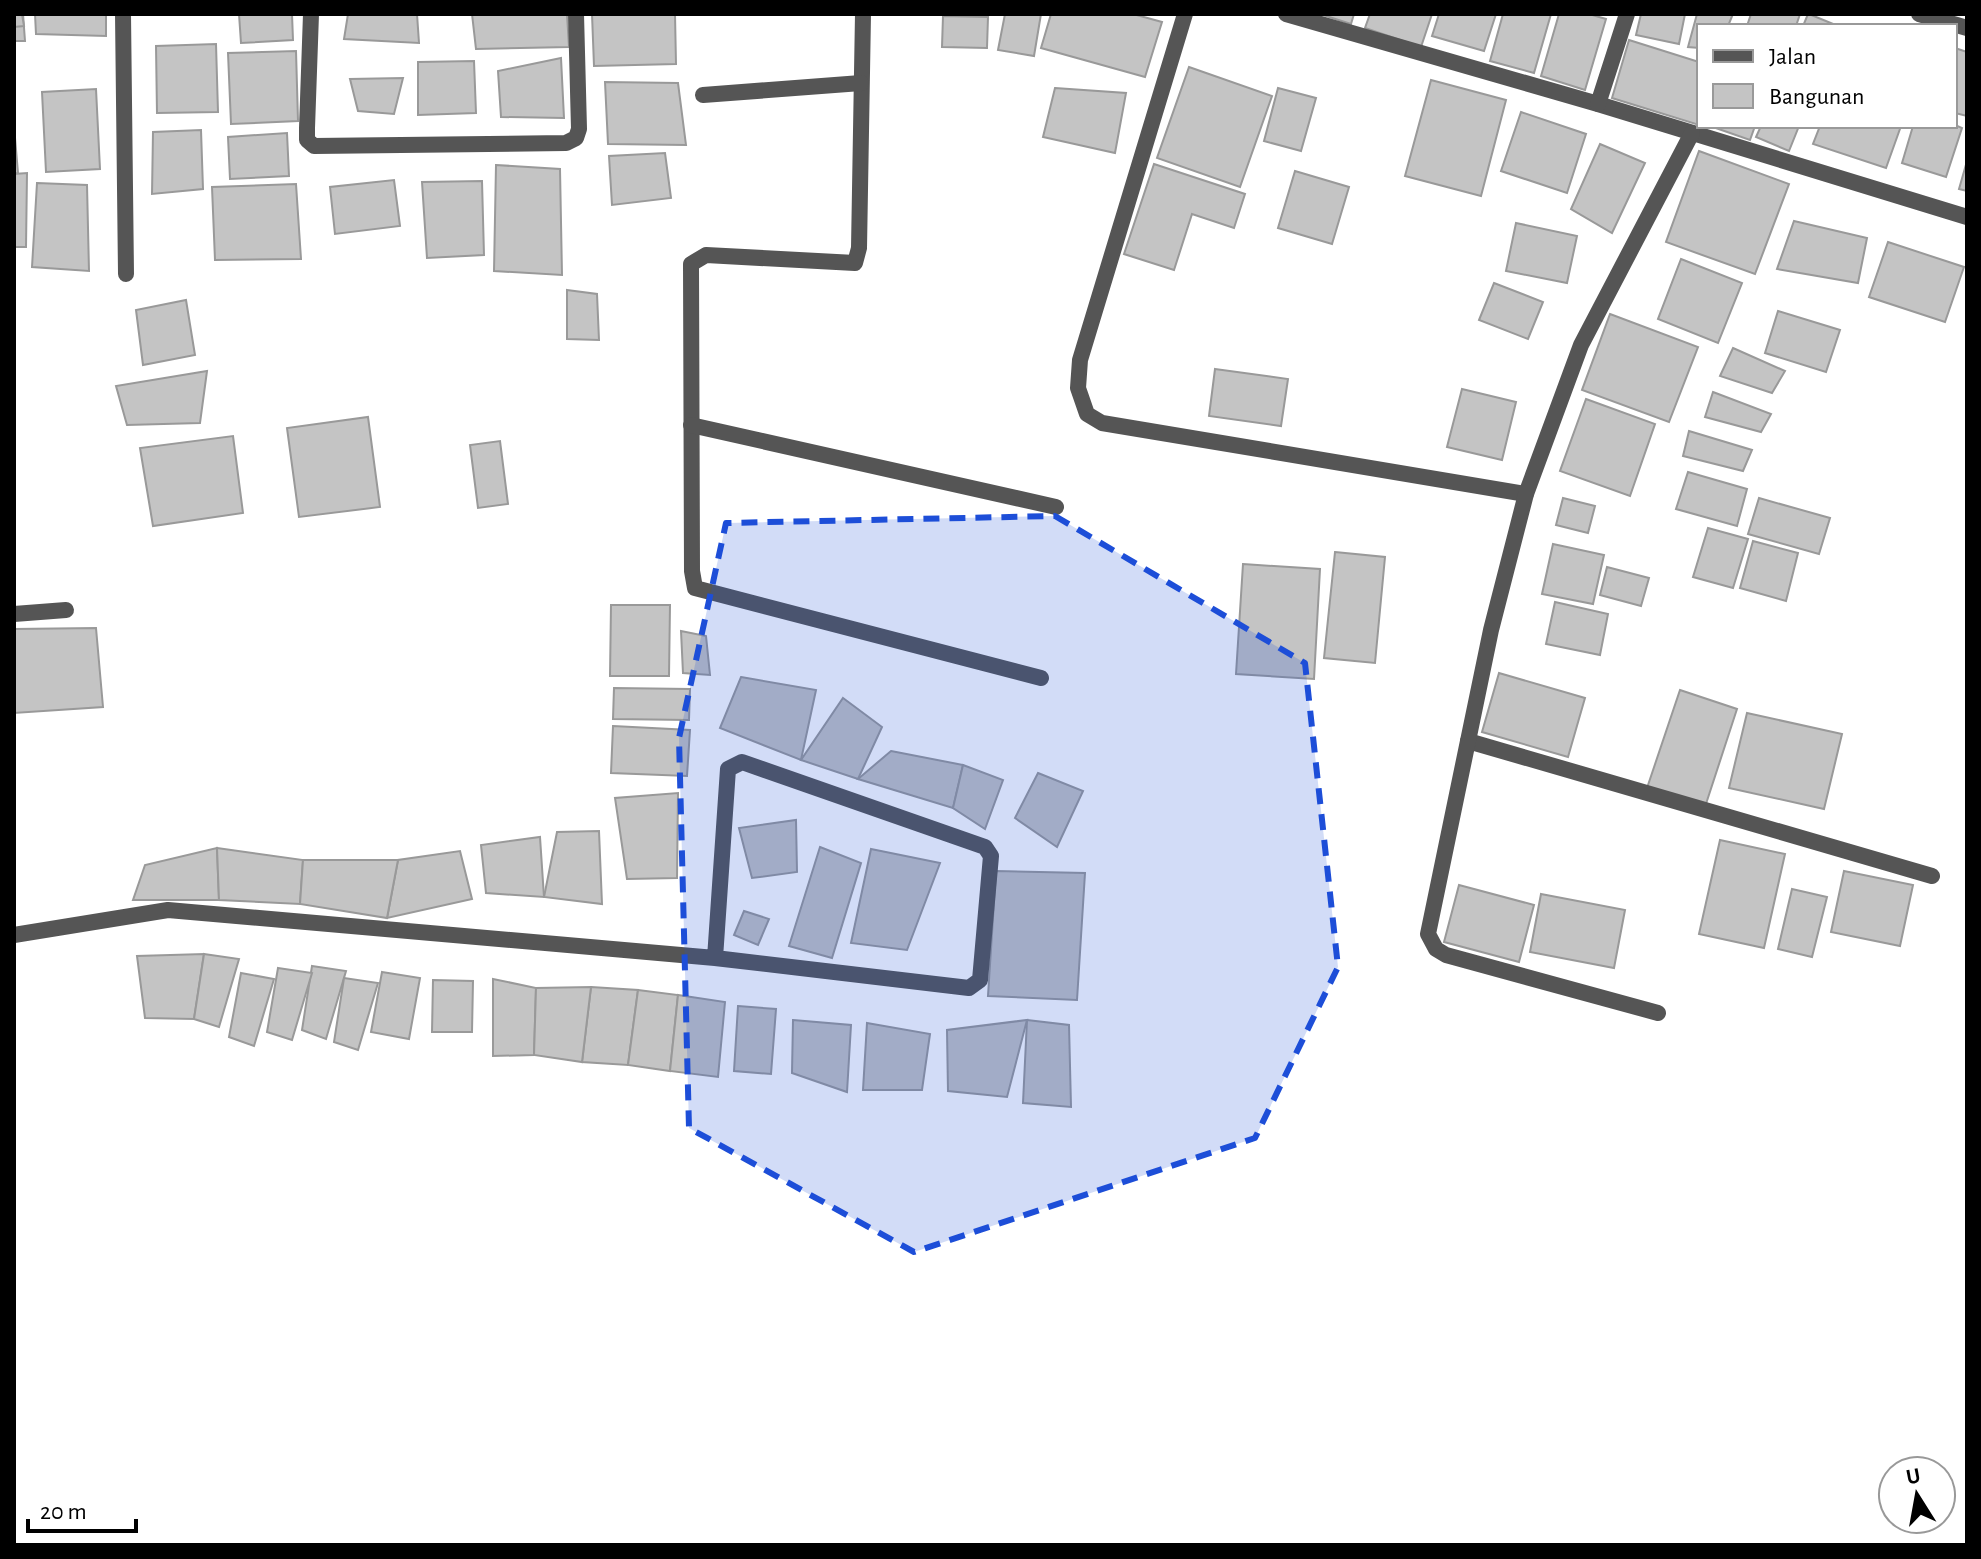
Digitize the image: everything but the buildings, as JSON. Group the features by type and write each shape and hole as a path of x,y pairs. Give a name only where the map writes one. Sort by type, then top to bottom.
{"street":[{"path":"123,14 126,274"},
{"path":"311,14 307,140 314,146 566,143 576,138 579,129 576,14"},
{"path":"863,14 859,248 855,263 706,255 691,264 692,571 695,588 1041,678"},
{"path":"1185,14 1080,360 1078,388 1087,414 1102,423 1526,494"},
{"path":"1286,14 1598,104 1967,217"},
{"path":"1598,104 1627,14"},
{"path":"1919,14 1953,24"},
{"path":"703,95 861,83"},
{"path":"1658,1013 1446,955 1436,949 1428,934 1491,630 1526,494 1581,345 1692,133"},
{"path":"691,425 1056,507"},
{"path":"14,614 66,610"},
{"path":"1468,741 1932,876"},
{"path":"14,935 168,910 715,958 969,988 980,980 991,856 989,850 742,762 728,769 715,958"}],"highlighted area":[{"path":"1055,516 1305,663 1338,967 1255,1138 914,1252 689,1128 679,738 726,523"}]}
